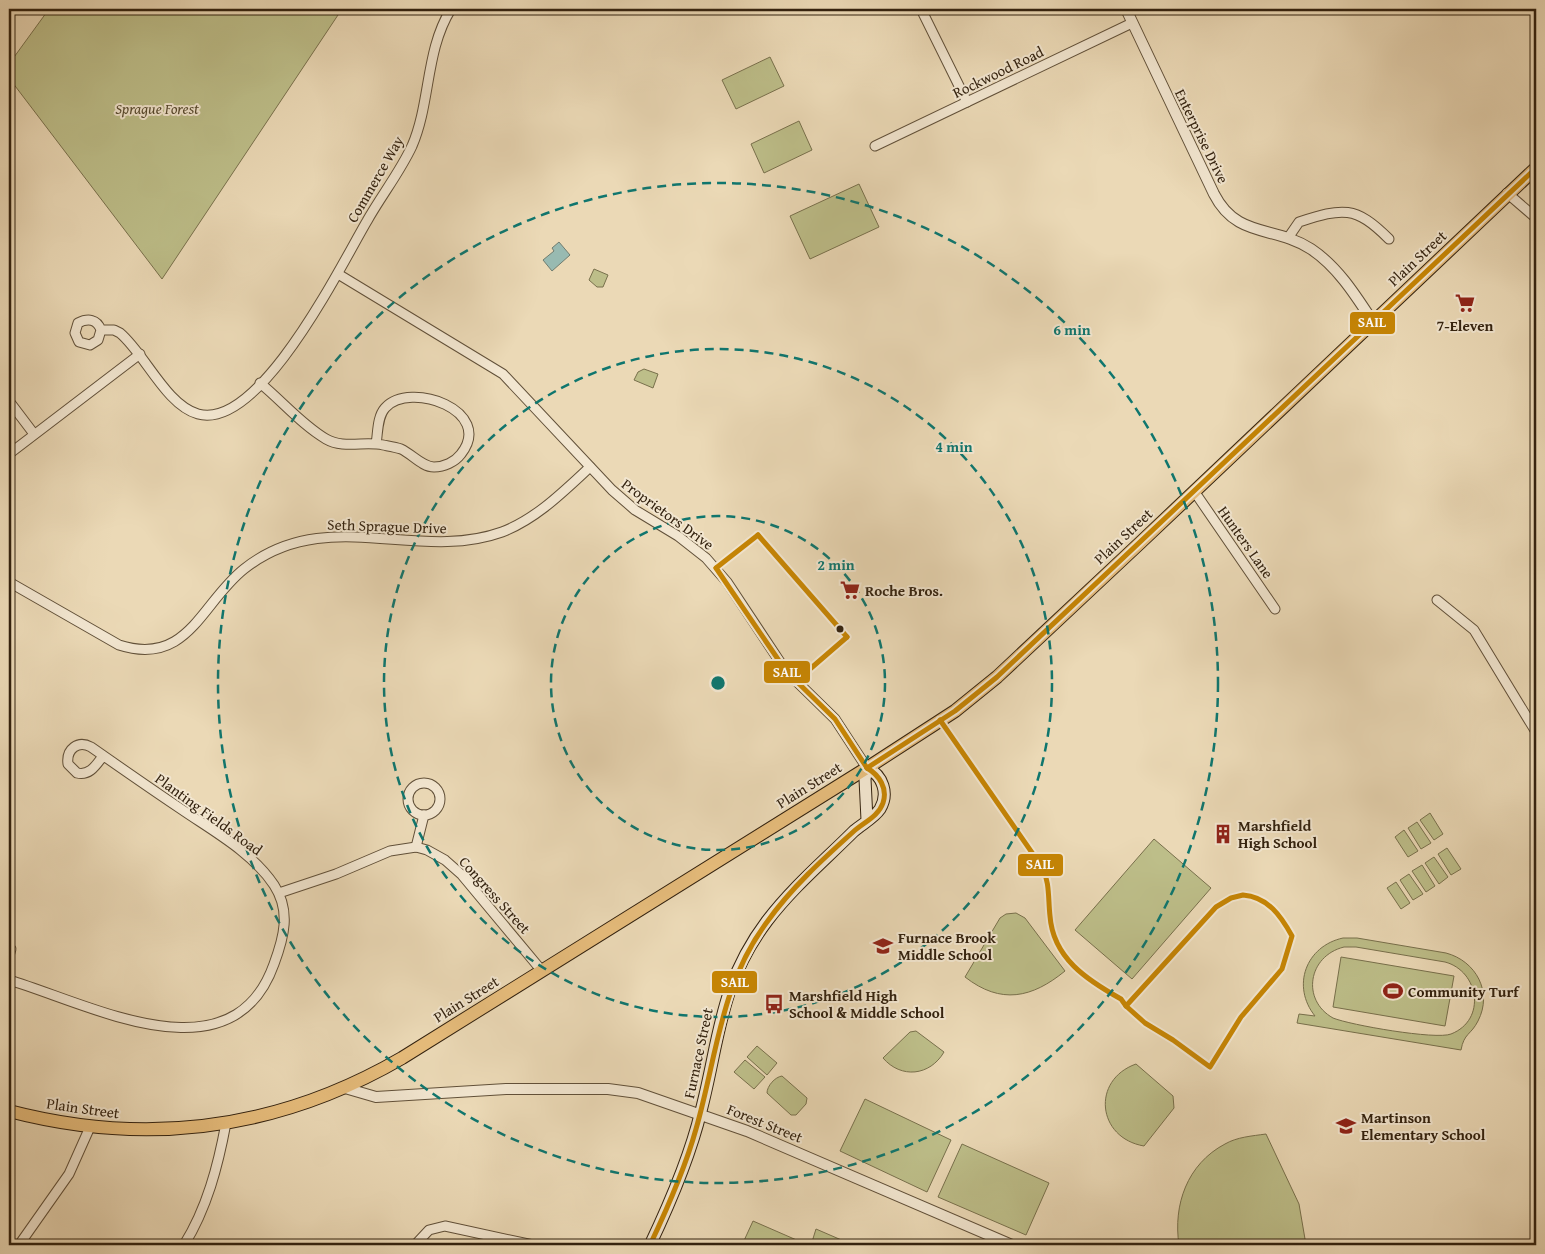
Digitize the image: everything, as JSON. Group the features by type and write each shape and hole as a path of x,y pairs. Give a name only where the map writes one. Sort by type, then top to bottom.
{"main road":[{"name":"Plain Street","path":"9,1111 90,1127 158,1130 226,1123 279,1112 345,1088 402,1058 867,768 955,711 978,693 1373,322 1507,193 1536,168"},
{"name":"Furnace Street","path":"650,1245 701,1114 727,995 745,955 766,923 792,890 879,811 884,795 878,775 867,768"},
{"path":"867,768 865,779 868,820"}],"street":[{"name":"Commerce Way","path":"101,330 120,332 140,354 173,397 181,405 198,414 220,414 232,410 241,403 296,341 338,274 412,146 435,44 442,23 451,9"},
{"path":"921,9 967,102"},
{"name":"Enterprise Drive","path":"1126,9 1210,186 1226,212 1239,223 1288,238 1311,249 1338,273 1373,322"},
{"name":"Rockwood Road","path":"875,146 1132,22"},
{"path":"1507,193 1536,218"},
{"path":"1288,238 1299,222 1345,211 1363,217 1389,239"},
{"name":"Proprietors Drive","path":"338,274 502,374 623,500 695,548 716,568 744,606 786,672 835,719 867,768"},
{"path":"9,454 140,354"},
{"path":"260,383 328,441 352,445 376,444 400,449 426,465 435,467 452,463 462,454 468,438 467,424 451,406 440,402 408,398 396,401 385,408 379,422 376,444"},
{"path":"9,400 34,434"},
{"name":"Seth Sprague Drive","path":"9,582 120,645 132,649 157,649 180,640 191,631 234,578 257,560 280,548 328,536 450,542 502,532 535,514 590,467"},
{"name":"Hunters Lane","path":"1194,491 1275,609"},
{"path":"1437,600 1474,630 1536,732"},
{"name":"Planting Fields Road","path":"9,980 115,1015 152,1024 191,1029 221,1023 247,1007 258,996 271,972 285,925 285,909 278,893 264,872 237,848 103,756"},
{"path":"278,893 336,874 390,851 416,847 424,815"},
{"name":"Congress Street","path":"416,847 436,854 457,871 542,971"},
{"name":"Forest Street","path":"345,1088 376,1097 480,1090 608,1089 647,1095 701,1114 822,1163 1012,1245"},
{"path":"184,1245 201,1212 211,1185 226,1123"},
{"path":"19,1245 69,1174 90,1127"},
{"path":"416,1245 430,1230 445,1226 533,1245"}],"green space":[{"name":"Sprague Forest","path":"49,9 342,9 162,279 9,78 9,64"},
{"path":"770,57 784,86 736,109 722,80"},
{"path":"799,121 812,150 764,173 751,144"},
{"path":"859,184 879,227 810,259 790,216"},
{"path":"594,269 608,275 603,287 597,287 589,280"},
{"path":"644,369 658,374 653,388 634,380 638,372"},
{"path":"1430,813 1443,834 1434,840 1420,820"},
{"path":"1417,822 1431,843 1421,849 1408,828"},
{"path":"1404,830 1418,851 1408,857 1395,837"},
{"path":"1154,839 1211,888 1132,979 1075,930"},
{"path":"1447,848 1461,869 1451,875 1438,854"},
{"path":"1434,857 1448,877 1439,884 1425,863"},
{"path":"1422,865 1435,886 1426,892 1412,871"},
{"path":"1409,874 1423,894 1413,900 1400,880"},
{"path":"1396,882 1410,903 1401,909 1387,888"},
{"path":"1016,913 1025,918 1065,971 1041,987 1016,995 1004,995 978,986 965,977 1000,918 1006,914"},
{"path":"1343,938 1357,938 1446,953 1466,963 1479,979 1484,999 1478,1021 1464,1040 1461,1050 1297,1023 1299,1014 1315,1016 1304,992 1306,969 1320,949 1330,942","holes":["1344,947 1356,947 1445,962 1456,967 1465,975 1471,985 1474,1007 1470,1018 1462,1027 1451,1034 1442,1035 1393,1031 1333,1018 1316,1001 1313,990 1313,979 1316,969 1323,959 1332,952"]},
{"name":"Community Turf","path":"1341,957 1454,976 1445,1026 1333,1007"},
{"path":"916,1031 944,1052 938,1060 931,1066 915,1072 907,1072 890,1065 883,1058 910,1032"},
{"path":"757,1046 777,1063 767,1075 747,1057"},
{"path":"745,1060 765,1077 754,1089 734,1072"},
{"path":"1136,1064 1173,1096 1174,1108 1144,1146 1128,1141 1117,1132 1109,1121 1106,1108 1106,1095 1112,1082 1121,1072"},
{"path":"782,1076 807,1098 806,1104 796,1115 791,1115 767,1093 772,1082"},
{"path":"865,1099 951,1140 927,1192 840,1151"},
{"path":"1266,1134 1299,1204 1305,1239 1300,1245 1179,1245 1178,1215 1181,1201 1192,1174 1212,1152 1225,1144 1245,1137"},
{"path":"962,1144 1049,1183 1026,1235 938,1197"},
{"path":"753,1221 808,1245 742,1245"},
{"path":"816,1229 853,1245 811,1245"}],"water":[{"path":"559,242 570,255 552,271 543,260 554,251 552,248"}],"transit line":[{"name":"SAIL","path":"867,768 955,711 997,677 1536,168"},
{"name":"SAIL","path":"758,535 847,637"},
{"name":"SAIL","path":"716,568 758,535"},
{"name":"SAIL","path":"716,568 786,671 835,719 867,768"},
{"name":"SAIL","path":"795,682 847,637"},
{"name":"SAIL","path":"940,720 1042,867 1048,885 1053,931 1065,956 1084,975 1121,999 1126,1006"},
{"name":"SAIL","path":"650,1245 676,1188 692,1144 729,996 739,971 751,946 786,897 819,863 881,808 884,797 883,787 879,778 867,768"},
{"name":"SAIL","path":"1243,895 1260,899 1273,909 1292,936 1282,969 1241,1017 1210,1067 1173,1040 1145,1023 1126,1006 1216,907 1231,898 1243,895"}],"place":[{"name":"7-Eleven","path":"1465,303"},
{"name":"Roche Bros.","path":"850,590"},
{"name":"Marshfield High School","path":"1223,834"},
{"name":"Furnace Brook Middle School","path":"883,946"},
{"name":"Community Turf","path":"1393,991"},
{"name":"Marshfield High School & Middle School","path":"774,1004"},
{"name":"Martinson Elementary School","path":"1346,1126"}]}
